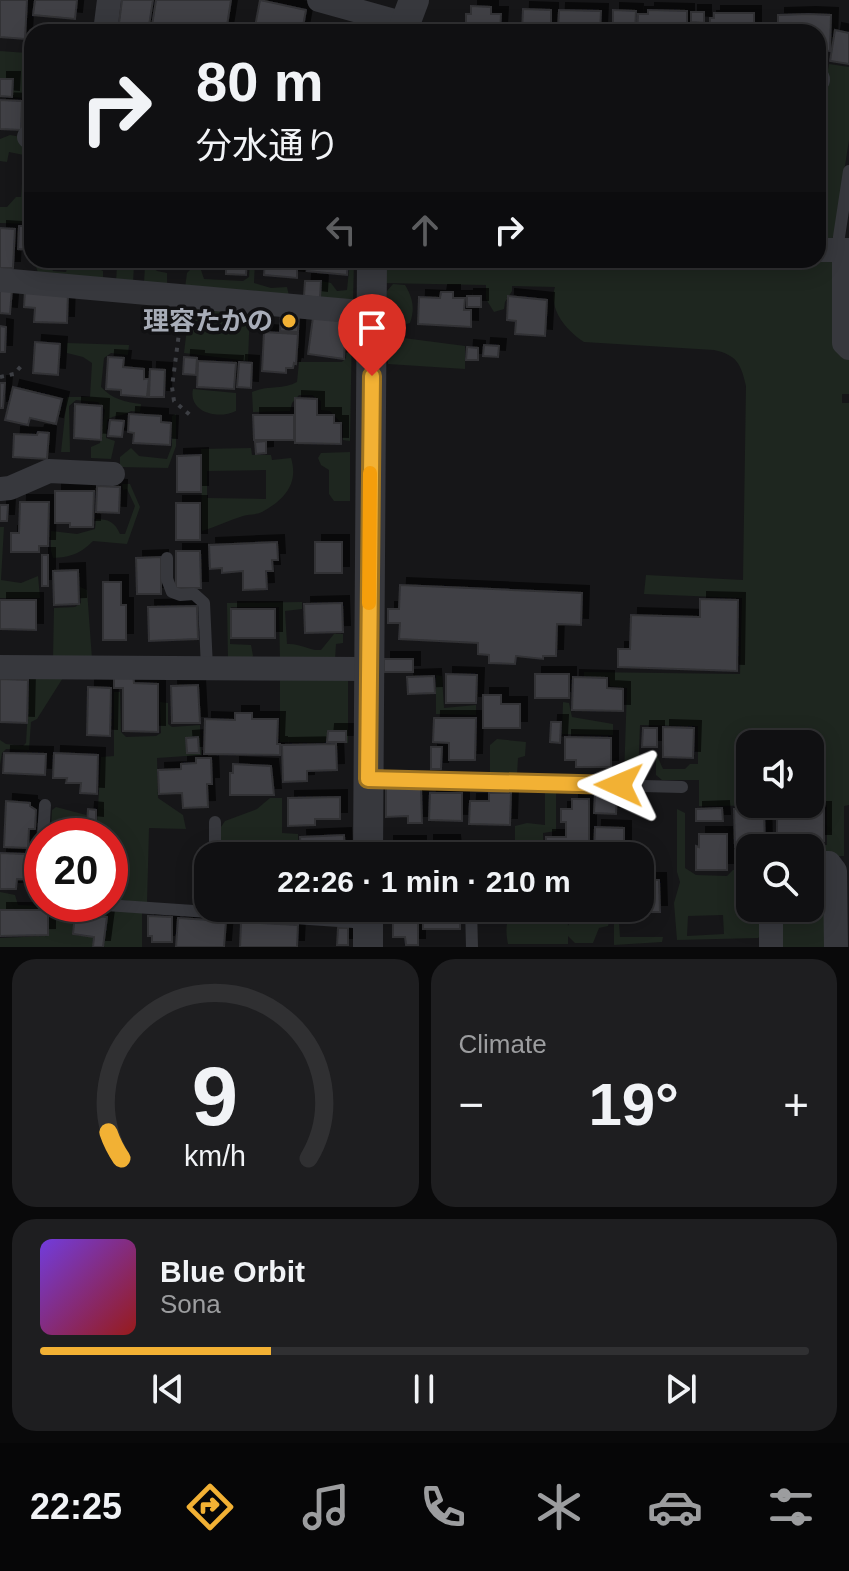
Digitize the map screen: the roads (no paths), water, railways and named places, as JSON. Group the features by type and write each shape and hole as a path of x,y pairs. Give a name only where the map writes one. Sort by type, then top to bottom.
{"street":[{"path":"106,24 109,0"},
{"path":"319,0 407,19"},
{"path":"837,250 844,343 849,348"},
{"path":"368,842 372,268"},
{"path":"0,280 372,313"},
{"path":"0,489 10,488 49,471 113,474"},
{"path":"0,667 368,669"},
{"path":"824,863 829,863 835,871 836,947"},
{"path":"771,922 771,947"}],"lane":[{"path":"837,250 849,171"},
{"path":"167,558 167,579 172,592 194,594 204,603 207,668"},
{"path":"368,779 682,787"},
{"path":"44,818 45,805"},
{"path":"215,822 215,842"},
{"path":"128,906 194,909"},
{"path":"330,922 368,926"},
{"path":"471,922 472,947"}],"place":[{"name":"理容たかの","path":"289,321"}]}
